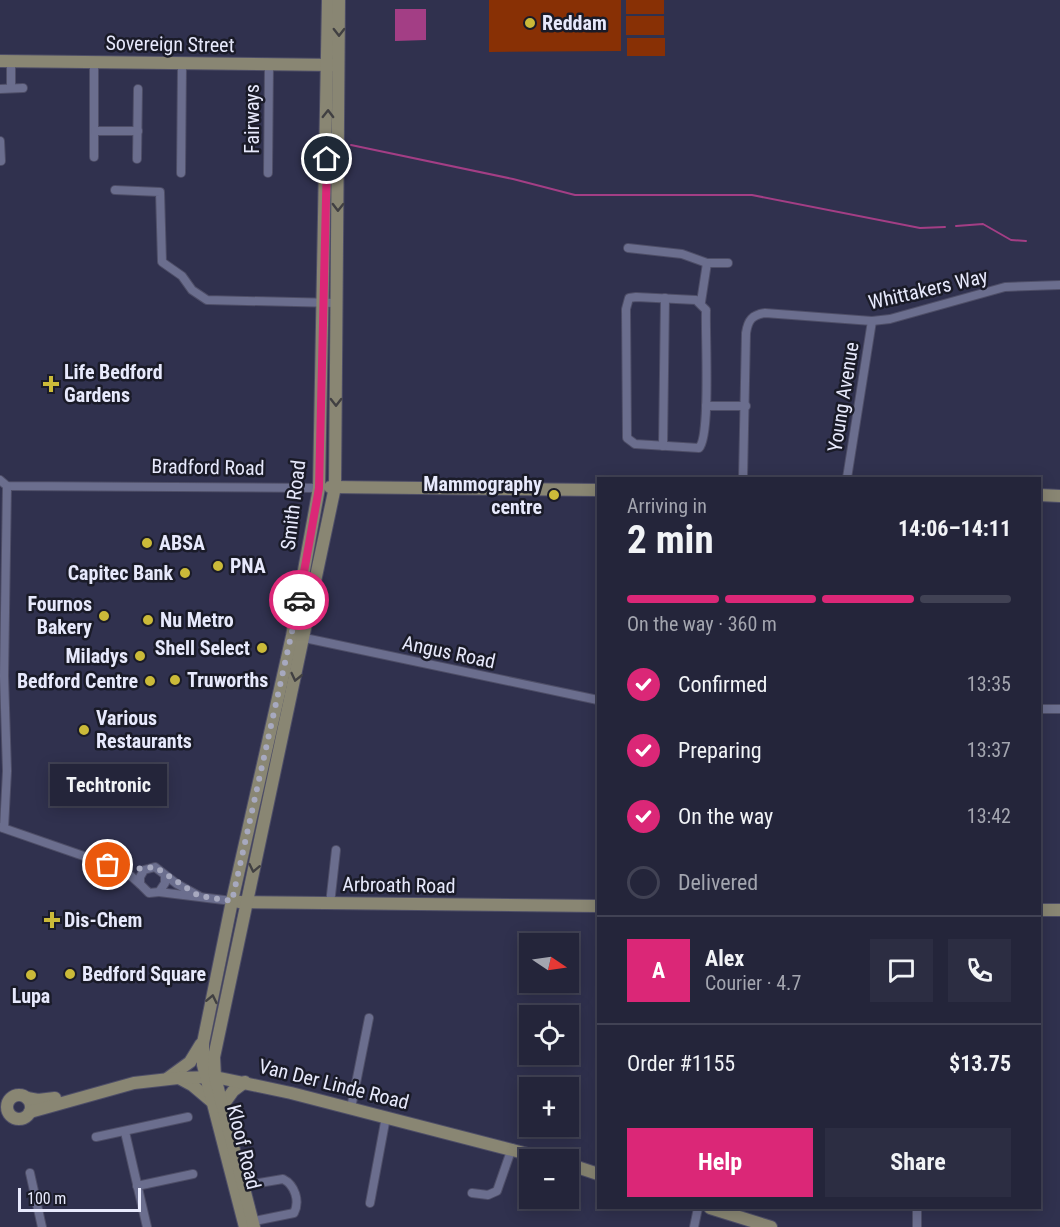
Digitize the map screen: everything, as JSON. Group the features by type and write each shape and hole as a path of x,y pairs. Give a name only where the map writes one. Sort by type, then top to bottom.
{"main road":[{"name":"Smith Road","path":"210,1077 203,1054 206,1026 232,901 335,487 334,65 328,0"},
{"name":"Smith Road","path":"210,1077 299,637 319,488 323,303 339,0"},
{"name":"Sovereign Street","path":"5,61 182,65 334,65"},
{"name":"Bradford Road","path":"319,488 597,490"},
{"path":"1041,495 1060,496"},
{"name":"Arbroath Road","path":"232,901 246,903 597,906"},
{"path":"1041,910 1060,910"},
{"path":"206,1026 195,1057 173,1078 192,1085 218,1103 241,1081 222,1065 216,1039"},
{"name":"Van Der Linde Road","path":"5,1104 16,1095 43,1100 173,1078 210,1077 241,1081 519,1150"},
{"name":"Kloof Road","path":"210,1077 249,1225"},
{"name":"Van Der Linde Road","path":"6,1118 22,1118 30,1112 104,1090"},
{"path":"27,1098 31,1104 30,1112"},
{"path":"5,1104 8,1110 6,1118"},
{"path":"579,1168 597,1174"},
{"path":"713,1209 771,1227"}],"street":[{"path":"5,61 11,88"},
{"path":"94,62 94,157"},
{"path":"181,173 182,65"},
{"name":"Fairways","path":"268,173 269,65"},
{"path":"0,89 23,87"},
{"path":"137,159 138,89"},
{"path":"94,131 138,131"},
{"path":"0,141 1,161"},
{"path":"115,190 160,192 162,262 182,276 192,290 207,300 336,303"},
{"path":"628,248 681,254 706,262 729,263"},
{"path":"701,302 631,297 626,309 627,438 631,444 699,448 704,441 706,310 701,302 706,262"},
{"name":"Whittakers Way","path":"743,477 746,333 747,324 753,316 765,313 872,321 890,319 1005,287 1060,285"},
{"path":"663,446 665,298"},
{"name":"Young Avenue","path":"847,477 872,321"},
{"path":"706,406 746,406"},
{"path":"3,483 7,771 2,827 124,870 144,870 155,867 165,876 164,887 159,892 148,893 124,870"},
{"name":"Bradford Road","path":"3,483 319,488"},
{"name":"Angus Road","path":"299,637 597,700"},
{"path":"1041,709 1060,709"},
{"path":"330,904 336,850"},
{"path":"140,884 140,877 144,870"},
{"name":"Arbroath Road","path":"165,876 199,896"},
{"name":"Arbroath Road","path":"159,892 232,901"},
{"path":"351,1108 369,1018"},
{"path":"96,1137 188,1117"},
{"path":"370,1203 386,1117"},
{"path":"125,1131 147,1227"},
{"path":"472,1193 488,1195 497,1191 512,1148"},
{"path":"30,1173 42,1227"},
{"path":"137,1186 193,1174"},
{"path":"239,1186 283,1179 290,1183 297,1202 296,1210 290,1215 249,1225"},
{"path":"694,1227 698,1209"},
{"path":"917,1209 917,1227"}],"shaded area":[{"path":"489,0 621,0 621,51 489,52"},
{"path":"626,0 664,0 664,14 626,14"},
{"path":"395,9 426,9 426,40 395,41"},
{"path":"626,16 664,16 664,35 626,35"},
{"path":"627,38 665,38 665,56 627,56"}],"waterway":[{"path":"351,145 513,179 575,195 752,195 920,228 945,227"},
{"path":"956,226 983,224 1011,240 1026,241"}],"way so far":[{"path":"108,865 124,870 144,870 155,867 177,884 199,896 232,901 299,600"}],"place":[{"name":"Reddam","path":"530,23"},
{"name":"Life Bedford Gardens","path":"51,384"},
{"name":"Mammography centre","path":"554,495"},
{"name":"ABSA","path":"147,543"},
{"name":"PNA","path":"218,566"},
{"name":"Capitec Bank","path":"185,573"},
{"name":"Fournos Bakery","path":"104,616"},
{"name":"Nu Metro","path":"148,620"},
{"name":"Shell Select","path":"262,648"},
{"name":"Miladys","path":"140,656"},
{"name":"Truworths","path":"175,680"},
{"name":"Bedford Centre","path":"150,681"},
{"name":"Various Restaurants","path":"84,730"},
{"name":"Techtronic","path":"108,865"},
{"name":"Dis-Chem","path":"52,920"},
{"name":"Bedford Square","path":"70,974"},
{"name":"Lupa","path":"31,975"}],"route":[{"path":"299,600 319,488 327,159"}]}
